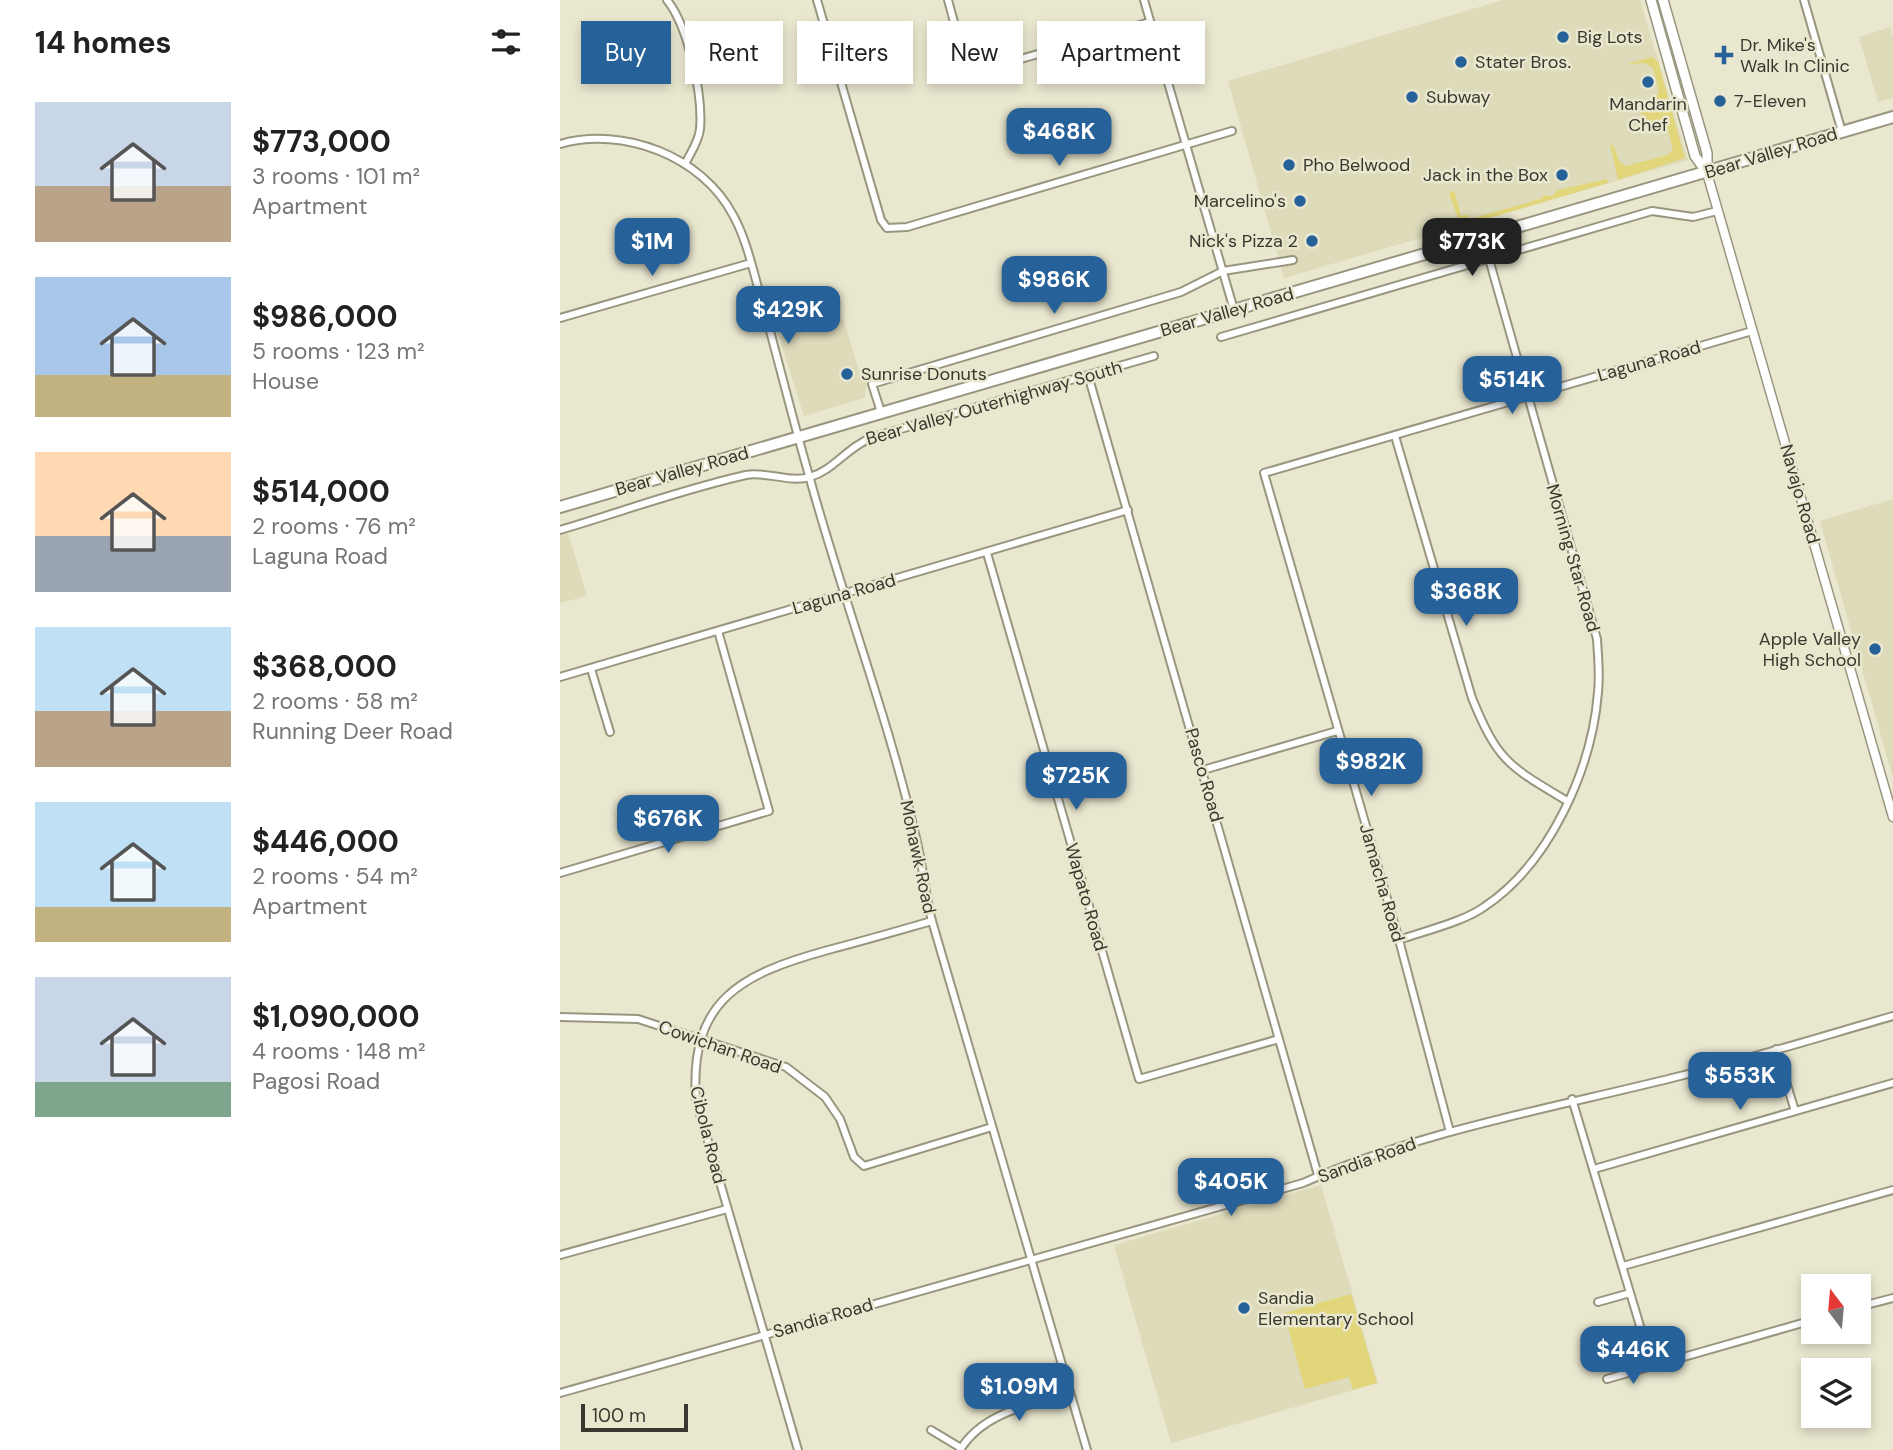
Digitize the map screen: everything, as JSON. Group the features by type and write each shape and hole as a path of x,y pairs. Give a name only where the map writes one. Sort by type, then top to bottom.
{"main road":[{"name":"Navajo Road","path":"1651,0 1695,156 1707,173"},
{"name":"Navajo Road","path":"1663,0 1707,153 1707,173"},
{"name":"Bear Valley Road","path":"560,506 1893,117"}],"street":[{"path":"667,0 677,14 696,83 700,131 685,164"},
{"path":"817,0 881,220 887,228 895,230 1232,131"},
{"path":"948,0 968,74 1037,54"},
{"path":"1144,0 1150,21"},
{"path":"1804,0 1842,132"},
{"path":"1168,84 1234,310"},
{"name":"Mohawk Road","path":"560,144 611,138 652,148 685,164 709,184 733,214 751,263 809,477 914,828 932,921 1087,1450"},
{"name":"Navajo Road","path":"1707,173 1893,817"},
{"path":"1221,337 1653,211 1693,216 1717,211"},
{"name":"Morning Star Road","path":"1399,940 1483,908 1535,860 1552,836 1585,757 1598,693 1597,639 1526,397 1489,259"},
{"path":"881,412 872,384 1181,292 1223,271 1293,260"},
{"path":"560,318 751,263"},
{"name":"Laguna Road","path":"1264,473 1752,331"},
{"name":"Bear Valley Outerhighway South","path":"560,530 748,475 785,479 809,477 831,467 857,443 873,437 1154,356"},
{"name":"Pasco Road","path":"1088,375 1318,1175"},
{"path":"1395,436 1472,698 1488,738 1510,766 1567,801"},
{"name":"Jamacha Road","path":"1264,473 1399,940 1450,1132"},
{"name":"Laguna Road","path":"560,677 1128,510"},
{"name":"Wapato Road","path":"987,553 1139,1079 1279,1039"},
{"path":"560,873 769,811 718,631"},
{"path":"591,669 610,732"},
{"path":"1203,770 1337,732"},
{"name":"Cibola Road","path":"798,1450 696,1100 694,1068 700,1038 720,1002 753,975 788,961 932,921"},
{"name":"Sandia Road","path":"560,1393 1303,1183 1355,1160 1450,1132 1572,1099 1671,1079 1893,1016"},
{"name":"Cowichan Road","path":"560,1017 638,1019 786,1068 825,1097 840,1119 855,1157 864,1166 992,1127"},
{"path":"1776,1049 1795,1111"},
{"path":"1594,1169 1893,1083"},
{"path":"1572,1099 1652,1366"},
{"path":"1623,1266 1893,1190"},
{"path":"560,1255 727,1209"},
{"path":"1598,1302 1630,1293"},
{"path":"1871,1304 1893,1298"},
{"path":"1607,1379 1801,1323"},
{"path":"931,1430 960,1449 978,1428 1000,1414 1070,1393"}],"shaded area":[{"path":"1503,0 1640,0 1688,160 1284,278 1228,81"},
{"path":"1890,27 1893,38 1893,98 1878,102 1859,37"},
{"path":"1652,57 1658,62 1685,158 1618,180 1610,144 1614,146 1619,161 1625,166 1668,155 1673,149 1666,123 1660,120 1644,124 1640,111 1645,109 1644,104 1654,101 1659,92 1653,68 1644,63 1627,64"},
{"path":"1607,179 1608,183 1469,224 1460,223 1449,194 1454,190 1461,216 1468,214 1470,219 1543,198 1543,195 1552,196 1558,190"},
{"path":"843,318 860,374 864,374 867,379 865,398 804,416 779,337"},
{"name":"Apple Valley High School","path":"1893,499 1893,778 1820,521"},
{"path":"568,533 587,596 560,603 560,535"},
{"name":"Sandia Elementary School","path":"1321,1185 1378,1383 1171,1443 1114,1245"},
{"path":"1351,1294 1377,1383 1353,1390 1349,1377 1305,1389 1284,1313"}],"place":[{"name":"Big Lots","path":"1563,37"},
{"name":"Dr. Mike's Walk In Clinic","path":"1724,55"},
{"name":"Stater Bros.","path":"1461,62"},
{"name":"Mandarin Chef","path":"1648,82"},
{"name":"Subway","path":"1412,97"},
{"name":"7-Eleven","path":"1720,101"},
{"name":"Pho Belwood","path":"1289,165"},
{"name":"Jack in the Box","path":"1562,175"},
{"name":"Marcelino's","path":"1300,201"},
{"name":"Nick's Pizza 2","path":"1312,241"},
{"name":"Sunrise Donuts","path":"847,374"},
{"name":"Apple Valley High School","path":"1875,649"},
{"name":"Sandia Elementary School","path":"1244,1308"}]}
